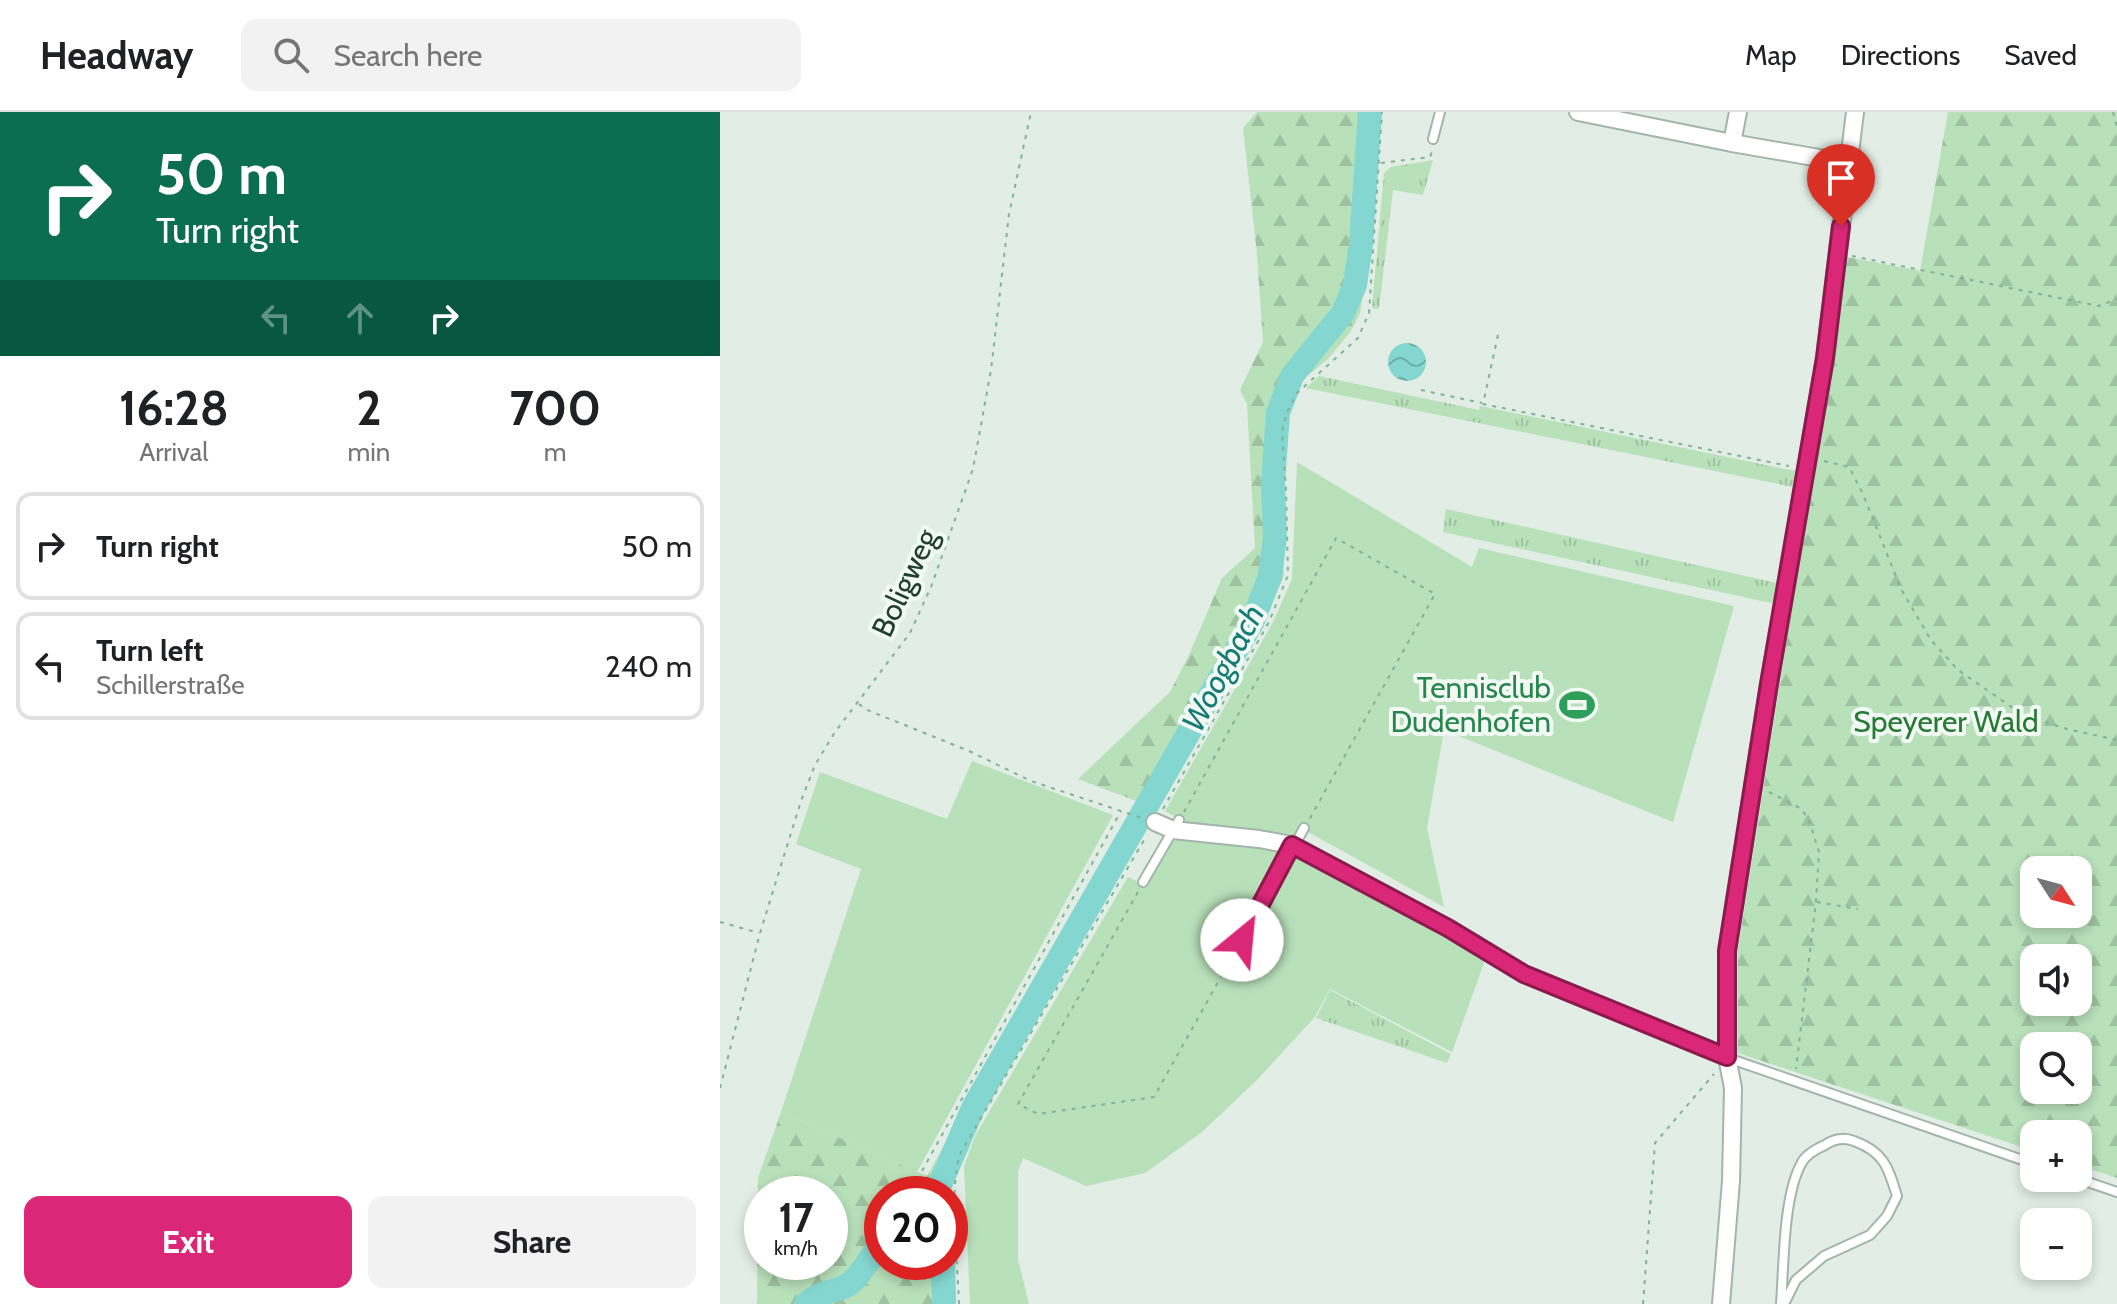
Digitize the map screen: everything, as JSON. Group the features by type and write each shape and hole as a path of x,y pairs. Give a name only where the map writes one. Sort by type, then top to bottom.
{"street":[{"path":"1578,112 1620,116 1732,143 1848,163"},
{"path":"1732,143 1738,112"},
{"path":"1721,1304 1731,1181 1733,1088 1727,1057 1727,951 1807,463 1839,253 1855,112"},
{"path":"1155,822 1293,846 1448,928 1524,974 1727,1057"}],"lane":[{"path":"1433,139 1440,112"},
{"path":"1143,882 1176,825"},
{"path":"1242,940 1304,828"},
{"path":"1727,1057 2020,1159"},
{"path":"1849,1139 1872,1148 1888,1167 1897,1196 1887,1216 1870,1235 1824,1256 1796,1280 1782,1304 1786,1227 1794,1182 1802,1161 1833,1140 1849,1139"},
{"path":"2092,1183 2117,1192"}],"path":[{"name":"Boligweg","path":"720,1088 760,933 815,765 835,732 910,633 931,587 973,469 991,370 1009,214 1031,112"},
{"path":"959,1304 955,1193 957,1162 961,1152 1269,622 1288,575 1282,432 1287,412 1297,393 1358,338 1369,313 1382,112"},
{"path":"2113,112 2117,128"},
{"path":"1380,163 1430,157 1435,142 1433,139"},
{"path":"1839,253 2099,306 2117,299"},
{"path":"1483,404 1498,335"},
{"path":"1421,390 1807,463 1849,467 1901,589 1931,640 1958,670 2023,715 2117,740"},
{"path":"1176,825 1336,538 1435,594 1304,828"},
{"path":"858,704 1031,781 1131,814"},
{"path":"1754,785 1802,809 1819,852 1795,1082"},
{"path":"922,1171 1121,811"},
{"path":"1143,882 1018,1104 1038,1114 1154,1097 1242,940"},
{"path":"1816,901 1858,909"},
{"path":"720,922 760,933"},
{"path":"1643,1304 1655,1143 1727,1057"}],"green space":[{"path":"1257,112 1378,112 1368,263 1360,313 1351,331 1328,359 1296,385 1281,413 1278,446 1284,575 1263,625 954,1156 953,1176 927,1176 1136,801 1078,779 1170,692 1222,578 1255,548 1247,404 1240,390 1263,342 1243,128"},
{"name":"Speyerer Wald","path":"1948,112 2117,112 2117,1178 2092,1170 2092,1120 2020,1120 2020,1146 1738,1053 1738,950 1847,257 1920,271"},
{"path":"1433,160 1423,195 1393,190 1379,309 1372,308 1384,173 1391,167"},
{"path":"1319,376 1800,472 1798,488 1306,388"},
{"path":"1297,462 1472,567 1479,548 1734,606 1673,822 1444,730 1427,828 1444,907 1299,827 1239,941 1291,856 1312,864 1485,960 1452,1052 1330,989 1314,1018 1257,1080 1202,1132 1145,1173 1086,1186 1023,1158 1018,1171 1018,1259 1029,1304 970,1304 968,1176 964,1176 964,1166 976,1134 1128,877 1147,886 1185,822 1165,811 1272,624 1292,579"},
{"path":"1446,509 1781,584 1776,604 1443,532"},
{"path":"972,761 1113,815 917,1172 781,1112 861,869 796,844 820,772 947,819"},
{"path":"1330,990 1451,1054 1447,1063 1316,1018"},
{"path":"781,1112 927,1176 864,1176 864,1280 955,1280 956,1304 757,1304 757,1280 848,1280 848,1176 759,1176"}],"water":[{"path":"1407,343 1420,349 1426,362 1420,375 1407,381 1394,375 1388,362 1394,349"}],"waterway":[{"name":"Woogbach","path":"944,1176 973,1108 1253,621 1270,576 1275,537 1273,483 1278,413 1292,376 1343,313 1355,285 1361,244 1370,112"},
{"name":"Woogbach","path":"806,1304 848,1285 864,1267"},
{"name":"Woogbach","path":"943,1280 944,1304"}],"place":[{"name":"Tennisclub Dudenhofen","path":"1577,705"}],"route":[{"path":"1242,940 1292,845 1448,928 1524,974 1727,1057 1727,951 1825,358 1841,226"}]}
